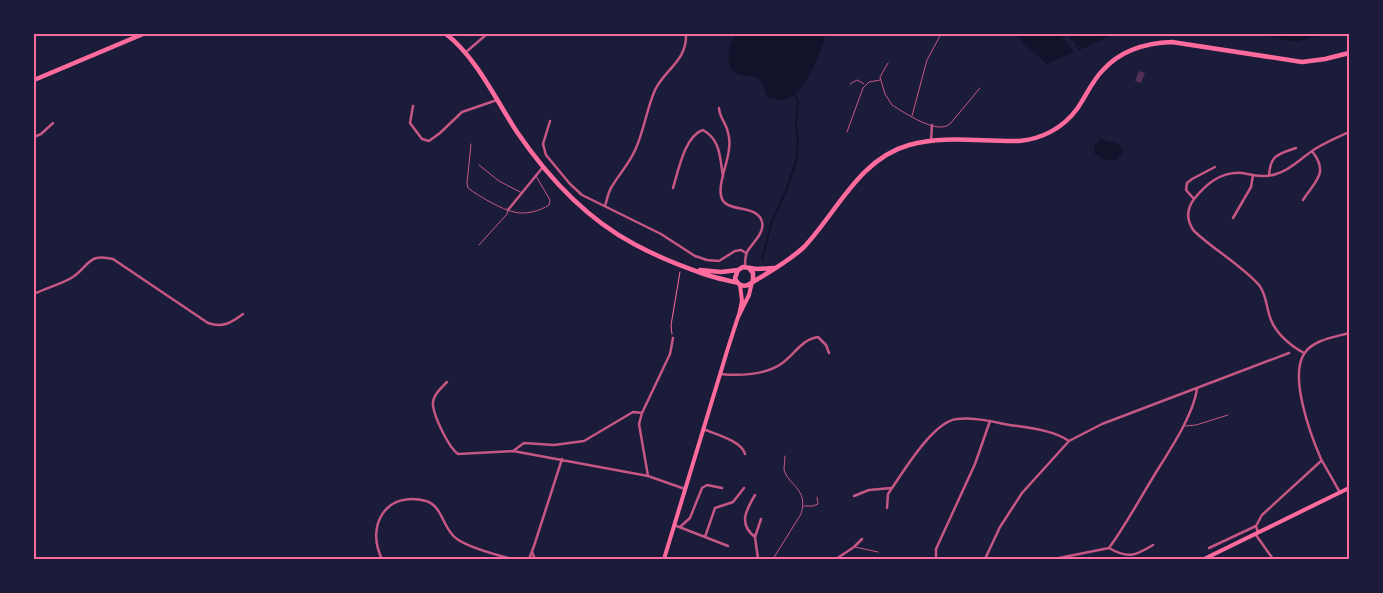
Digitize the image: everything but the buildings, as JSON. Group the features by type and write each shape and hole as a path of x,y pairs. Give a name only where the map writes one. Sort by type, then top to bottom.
{"main road":[{"path":"34,80 143,34"},
{"path":"446,34 465,53 522,140 543,167 581,206 619,235 651,253 704,274 748,285 772,272 805,246 857,181 871,166 883,157 906,146 931,141 1019,142 1040,137 1065,122 1077,109 1094,80 1107,66 1126,52 1152,43 1172,42 1302,62 1349,53"},
{"path":"696,270 720,272 747,268 775,268"},
{"path":"738,317 753,282 753,273 747,268"},
{"path":"664,559 738,317 742,301 739,284 735,278 738,270"},
{"path":"1204,559 1349,488"}],"street":[{"path":"465,53 487,34"},
{"path":"605,206 611,188 628,164 636,148 656,89 683,52 686,34"},
{"path":"413,106 410,123 422,139 429,141 462,112 497,100"},
{"path":"719,108 720,116 727,129 730,149 720,194 726,203 753,212 762,221 761,232 746,253 747,268"},
{"path":"550,121 544,144 546,155 570,184 582,195 661,234 695,256 719,261 736,250 746,253"},
{"path":"34,137 41,134 52,123"},
{"path":"931,141 932,125"},
{"path":"673,188 688,144 693,136 703,130 716,141 723,179"},
{"path":"1304,353 1296,349 1273,325 1266,299 1259,286 1194,231 1188,222 1188,211 1194,199 1206,185 1221,176 1240,173 1269,176 1284,171 1322,144 1349,132"},
{"path":"1269,176 1269,166 1272,159 1283,152 1296,148"},
{"path":"1302,200 1319,176 1322,167 1312,151"},
{"path":"508,210 543,167"},
{"path":"1194,199 1186,190 1187,183 1215,167"},
{"path":"1233,218 1251,187 1253,175"},
{"path":"34,294 73,277 92,260 102,256 113,259 208,323 218,326 230,323 242,314"},
{"path":"1340,493 1322,460 1308,425 1302,402 1299,375 1304,353 1324,340 1349,334"},
{"path":"720,374 750,373 779,365 809,338 818,337 826,345 829,353"},
{"path":"648,476 639,424 642,413 670,354 673,338"},
{"path":"985,559 1000,527 1022,492 1070,441 1102,424 1289,353"},
{"path":"446,382 435,397 433,404 436,419 458,454 513,451 648,476 685,489"},
{"path":"1109,548 1135,508 1182,427 1194,404 1197,389"},
{"path":"513,451 524,443 554,445 584,441 604,431 633,412 642,413"},
{"path":"887,508 888,494 933,432 954,419 973,418 1051,432 1063,436 1070,441"},
{"path":"936,559 936,549 975,464 990,421"},
{"path":"703,429 741,446 745,454"},
{"path":"529,559 562,460"},
{"path":"1273,559 1257,534 1256,526 1262,515 1269,508 1322,460"},
{"path":"680,527 690,518 702,488 707,485 722,488"},
{"path":"705,537 715,508 733,502 744,488"},
{"path":"854,496 869,490 892,488"},
{"path":"755,495 747,507 744,522 746,529 755,537"},
{"path":"382,559 378,552 375,537 376,526 383,511 393,504 407,500 426,501 434,505 449,531 457,540 502,558 512,559"},
{"path":"758,559 755,537 761,519"},
{"path":"674,525 728,546"},
{"path":"1209,548 1256,526"},
{"path":"836,559 862,539"},
{"path":"1054,559 1109,548 1127,556 1138,554 1153,545"},
{"path":"532,552 534,559"}],"lane":[{"path":"912,116 920,92 927,60 941,34"},
{"path":"888,63 882,72 880,80 892,105 932,125 944,128 950,124 980,88"},
{"path":"850,84 857,80 865,85"},
{"path":"847,132 865,85 872,81 880,80"},
{"path":"471,144 468,188 508,210 525,212 542,210 548,206 550,200 536,176"},
{"path":"479,165 499,181 522,193"},
{"path":"479,245 507,214 508,210"},
{"path":"1182,427 1196,425 1228,415"},
{"path":"773,559 801,514 803,506 800,492 784,470 786,456"},
{"path":"803,506 818,504 817,497"},
{"path":"854,546 878,552"}],"path":[{"path":"673,338 671,325 681,270"}],"shaded area":[{"path":"735,34 825,34 821,50 803,85 791,97 779,99 767,98 764,87 756,77 739,75 730,66 728,55"},
{"path":"1016,34 1112,34 1047,64 1025,45"},
{"path":"1262,34 1326,34 1295,42"},
{"path":"1101,139 1118,144 1124,152 1115,161 1103,159 1094,153 1095,145"}],"pier":[{"path":"1065,34 1069,37 1073,34 1070,38 1072,41 1076,38 1073,41 1077,47 1082,45 1078,48 1078,51 1073,51 1070,54 1073,50 1070,47 1066,49 1070,46 1067,43 1063,46 1067,42 1064,39 1060,42"}],"waterway":[{"path":"762,260 772,221 786,191 796,162 798,99 793,94"}]}
